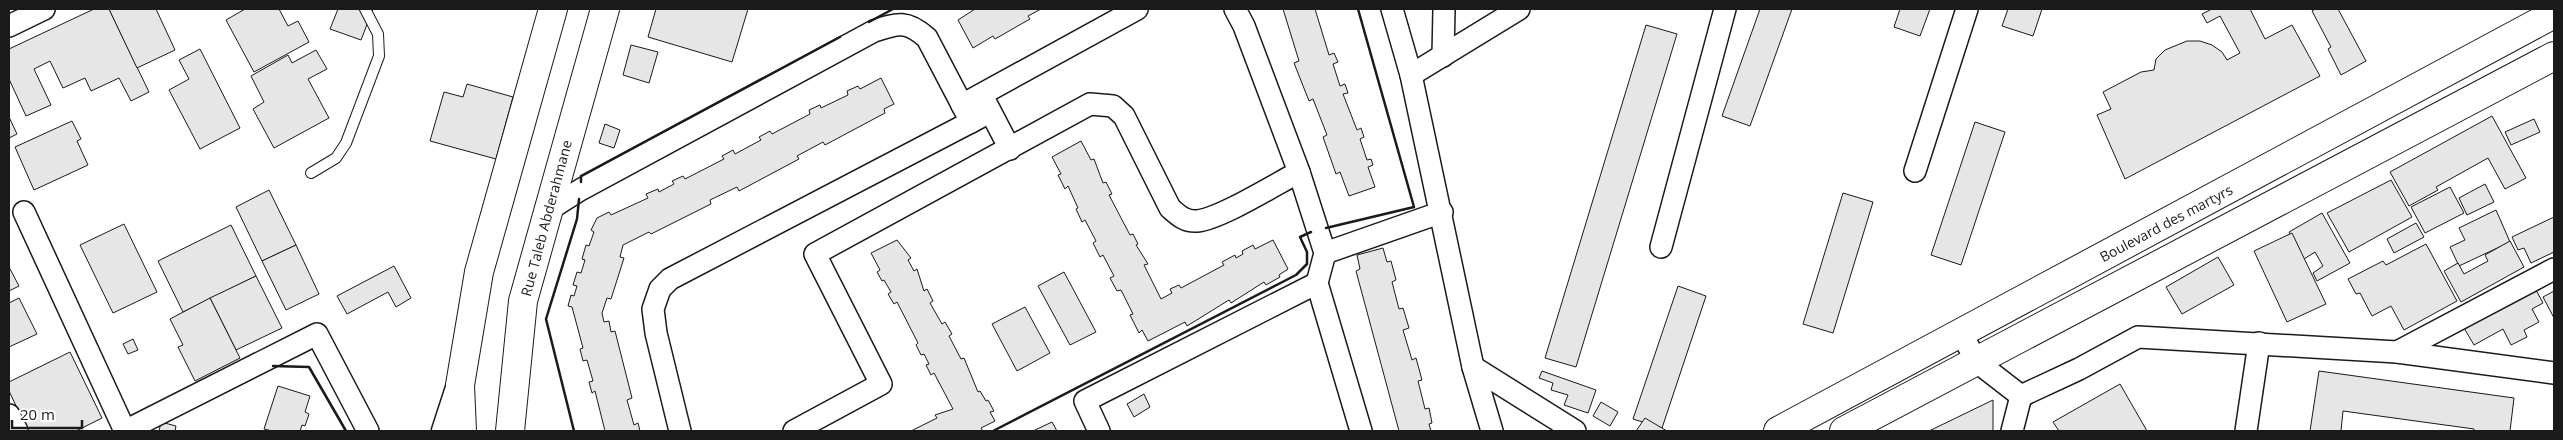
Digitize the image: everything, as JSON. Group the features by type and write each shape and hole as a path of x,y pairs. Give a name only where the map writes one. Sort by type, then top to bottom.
{"main road":[{"path":"462,431 460,385 479,272 553,9"},
{"name":"Rue Taleb Abderahmane","path":"510,431 523,300 606,9"},
{"name":"Boulevard des martyrs","path":"1778,431 2554,14"},
{"path":"1844,431 1978,362 2554,56"}],"street":[{"path":"9,26 44,9"},
{"path":"680,431 656,333 653,309 660,289 670,279 986,104 1137,9"},
{"path":"1235,9 1244,26 1299,172 1325,253 1317,283 1362,431"},
{"path":"1392,9 1411,75 1442,212 1473,367 1492,431"},
{"path":"1443,56 1444,9"},
{"path":"1411,75 1518,9"},
{"path":"1661,248 1725,9"},
{"path":"1915,171 1967,9"},
{"path":"547,211 874,30 892,25 906,24 916,28 927,38 967,114"},
{"path":"986,104 1010,149"},
{"path":"794,431 881,384 815,254 1090,104 1113,106 1124,116 1170,208 1181,218 1196,221 1214,216 1299,172"},
{"path":"24,212 125,431 317,334 368,431"},
{"path":"1325,253 1442,212"},
{"path":"2397,352 2554,269"},
{"path":"1099,431 1085,401 1317,283"},
{"path":"1960,333 1978,362 2020,396"},
{"path":"2020,396 2079,369 2138,337 2397,352 2554,372"},
{"path":"2246,431 2259,343"},
{"path":"1473,367 1575,431"},
{"path":"445,431 460,385"},
{"path":"2012,431 2020,396"},
{"path":"9,415 16,431"}],"lane":[{"path":"311,173 336,158 346,143 379,56 378,34 365,9"},
{"path":"512,403 521,431"}],"building":[{"path":"94,9 109,9 149,92 131,101 119,78 91,91 85,78 63,88 50,61 34,69 51,105 26,116 9,79 9,49"},
{"path":"109,9 156,9 175,50 137,68"},
{"path":"245,9 279,9 288,26 298,21 309,42 254,72 226,20"},
{"path":"338,9 373,9 361,40 330,29"},
{"path":"656,9 748,9 732,62 648,37"},
{"path":"975,9 1041,9 1028,16 1030,19 995,39 993,36 973,48 958,20"},
{"path":"1283,9 1315,9 1329,55 1334,53 1338,62 1333,64 1340,86 1345,84 1348,93 1343,94 1357,130 1361,128 1364,137 1360,139 1367,160 1371,159 1373,165 1368,167 1375,187 1349,196 1340,172 1336,174 1323,137 1327,135 1313,99 1309,101 1294,63 1299,61"},
{"path":"1760,9 1792,9 1750,126 1722,116"},
{"path":"1900,9 1930,9 1920,36 1894,27"},
{"path":"2008,9 2042,9 2033,36 2002,26"},
{"path":"2212,9 2250,9 2265,39 2292,25 2320,76 2125,179 2097,115 2111,109 2103,92 2141,72 2154,70 2156,59 2165,50 2187,41 2200,41 2212,45 2222,52 2227,60 2240,53 2220,16 2207,23 2202,14"},
{"path":"2315,9 2338,9 2366,61 2341,75 2328,49 2331,47 2312,11"},
{"path":"1646,25 1677,34 1576,367 1545,358"},
{"path":"631,45 658,52 649,83 623,75"},
{"path":"200,49 240,128 200,149 169,90 189,79 179,60"},
{"path":"316,50 327,69 308,79 329,118 274,148 253,109 264,102 251,76 288,55 292,63"},
{"path":"881,78 894,104 884,109 885,113 825,145 823,142 797,156 799,159 739,191 737,187 710,200 711,204 651,234 649,232 623,245 620,257 624,258 611,299 607,298 602,313 604,322 609,321 611,332 615,331 632,398 627,400 634,425 638,423 640,431 605,431 595,391 592,393 589,382 593,381 587,360 583,361 580,349 583,348 572,307 568,306 571,295 574,296 577,286 573,285 577,272 581,273 585,260 582,259 586,245 589,246 594,232 591,230 597,218 609,212 611,215 648,198 646,194 658,189 659,192 674,184 672,181 683,176 685,179 724,159 722,156 733,150 735,154 761,140 759,137 770,131 772,134 810,114 809,110 820,105 821,108 848,95 847,91 858,86 860,89"},
{"path":"467,84 513,97 496,159 430,141 444,92 463,97"},
{"path":"2492,116 2526,178 2505,189 2488,158 2436,187 2438,190 2409,206 2390,172"},
{"path":"9,117 17,134 9,138"},
{"path":"2534,119 2540,132 2511,145 2505,132"},
{"path":"72,121 81,139 77,141 88,165 34,190 15,147"},
{"path":"1975,122 2005,132 1961,265 1931,255"},
{"path":"605,124 620,130 614,148 599,143"},
{"path":"1081,141 1091,160 1094,159 1103,183 1106,182 1112,194 1109,195 1130,235 1133,234 1138,244 1136,245 1148,264 1144,265 1161,299 1172,293 1170,289 1179,285 1181,288 1224,265 1222,262 1235,255 1236,258 1243,254 1242,251 1253,245 1255,249 1273,240 1288,269 1279,275 1280,277 1266,285 1264,282 1231,303 1229,300 1187,326 1185,322 1148,341 1142,330 1139,333 1130,315 1133,314 1121,290 1117,291 1110,278 1114,276 1103,255 1100,257 1093,243 1096,241 1085,220 1082,222 1068,186 1065,189 1058,175 1061,174 1052,157"},
{"path":"2391,180 2412,217 2349,252 2327,213"},
{"path":"2485,184 2494,202 2467,215 2459,198"},
{"path":"2450,187 2464,213 2425,233 2411,207"},
{"path":"269,190 296,245 262,261 236,207"},
{"path":"1843,193 1873,202 1833,333 1803,324"},
{"path":"2496,210 2510,242 2459,266 2450,247 2465,240 2459,228"},
{"path":"2322,213 2350,263 2317,281 2313,273 2323,266 2315,252 2304,259 2289,232"},
{"path":"2554,217 2554,252 2531,263 2524,248 2518,250 2512,237"},
{"path":"2416,223 2424,237 2394,253 2387,239"},
{"path":"124,224 157,292 113,313 80,245"},
{"path":"231,225 256,276 183,312 158,261"},
{"path":"2292,233 2326,304 2287,322 2254,251"},
{"path":"897,240 911,258 908,260 914,271 917,269 924,291 927,289 933,301 930,303 942,324 945,322 952,334 949,336 961,359 964,358 978,392 980,391 986,401 988,400 994,411 990,412 995,421 981,428 983,431 911,431 937,418 935,415 953,409 934,373 931,375 926,365 929,364 924,354 921,355 916,345 918,343 897,302 894,304 888,294 891,292 877,272 880,270 871,253"},
{"path":"2510,241 2524,267 2461,302 2444,271 2458,263 2464,274 2488,261 2485,255"},
{"path":"2426,244 2457,301 2404,330 2391,306 2372,316 2360,293 2356,294 2348,279 2383,261 2386,265"},
{"path":"296,245 319,294 286,310 262,261"},
{"path":"1383,248 1387,262 1391,261 1396,280 1392,282 1399,309 1403,308 1409,328 1403,330 1412,360 1416,358 1422,380 1418,381 1425,409 1429,408 1432,423 1429,424 1431,431 1399,431 1356,271 1360,269 1357,255"},
{"path":"2218,257 2234,285 2182,314 2166,287"},
{"path":"394,266 411,298 396,307 388,292 347,314 337,296"},
{"path":"9,267 19,286 9,291"},
{"path":"1064,272 1096,332 1070,345 1038,286"},
{"path":"256,276 282,328 236,350 210,298"},
{"path":"1678,286 1706,296 1662,428 1633,419"},
{"path":"2536,290 2543,303 2532,309 2539,322 2524,330 2527,337 2511,345 2503,329 2474,345 2464,328"},
{"path":"2554,291 2554,318 2543,297"},
{"path":"19,298 37,334 9,347 9,303"},
{"path":"210,298 240,358 195,381 178,347 183,345 170,319"},
{"path":"1025,307 1050,353 1017,371 992,324"},
{"path":"133,339 138,350 128,354 123,344"},
{"path":"70,352 102,418 76,431 28,431 9,391 9,382"},
{"path":"1542,371 1596,390 1588,413 1564,405 1568,395 1551,390 1553,383 1539,378"},
{"path":"2319,371 2514,398 2510,431 2474,431 2474,429 2343,411 2341,431 2310,431"},
{"path":"2120,384 2147,431 2059,431 2053,422"},
{"path":"278,386 310,396 305,412 309,414 305,426 302,425 300,431 272,431 264,429"},
{"path":"1144,394 1150,407 1134,417 1127,404"},
{"path":"1993,400 1993,431 1929,431"},
{"path":"1601,402 1618,412 1610,426 1593,416"},
{"path":"1645,418 1667,431 1636,431"},
{"path":"161,422 176,426 175,431 159,431"},
{"path":"1052,422 1057,431 1033,431"}],"wall":[{"path":"869,22 893,9"},
{"path":"1326,228 1414,207 1358,9"},
{"path":"581,182 581,176 840,37"},
{"path":"574,431 546,319 577,219 579,199"},
{"path":"993,431 1296,275 1307,264 1307,252 1300,237 1311,232"},
{"path":"273,366 309,367 346,431"}]}
